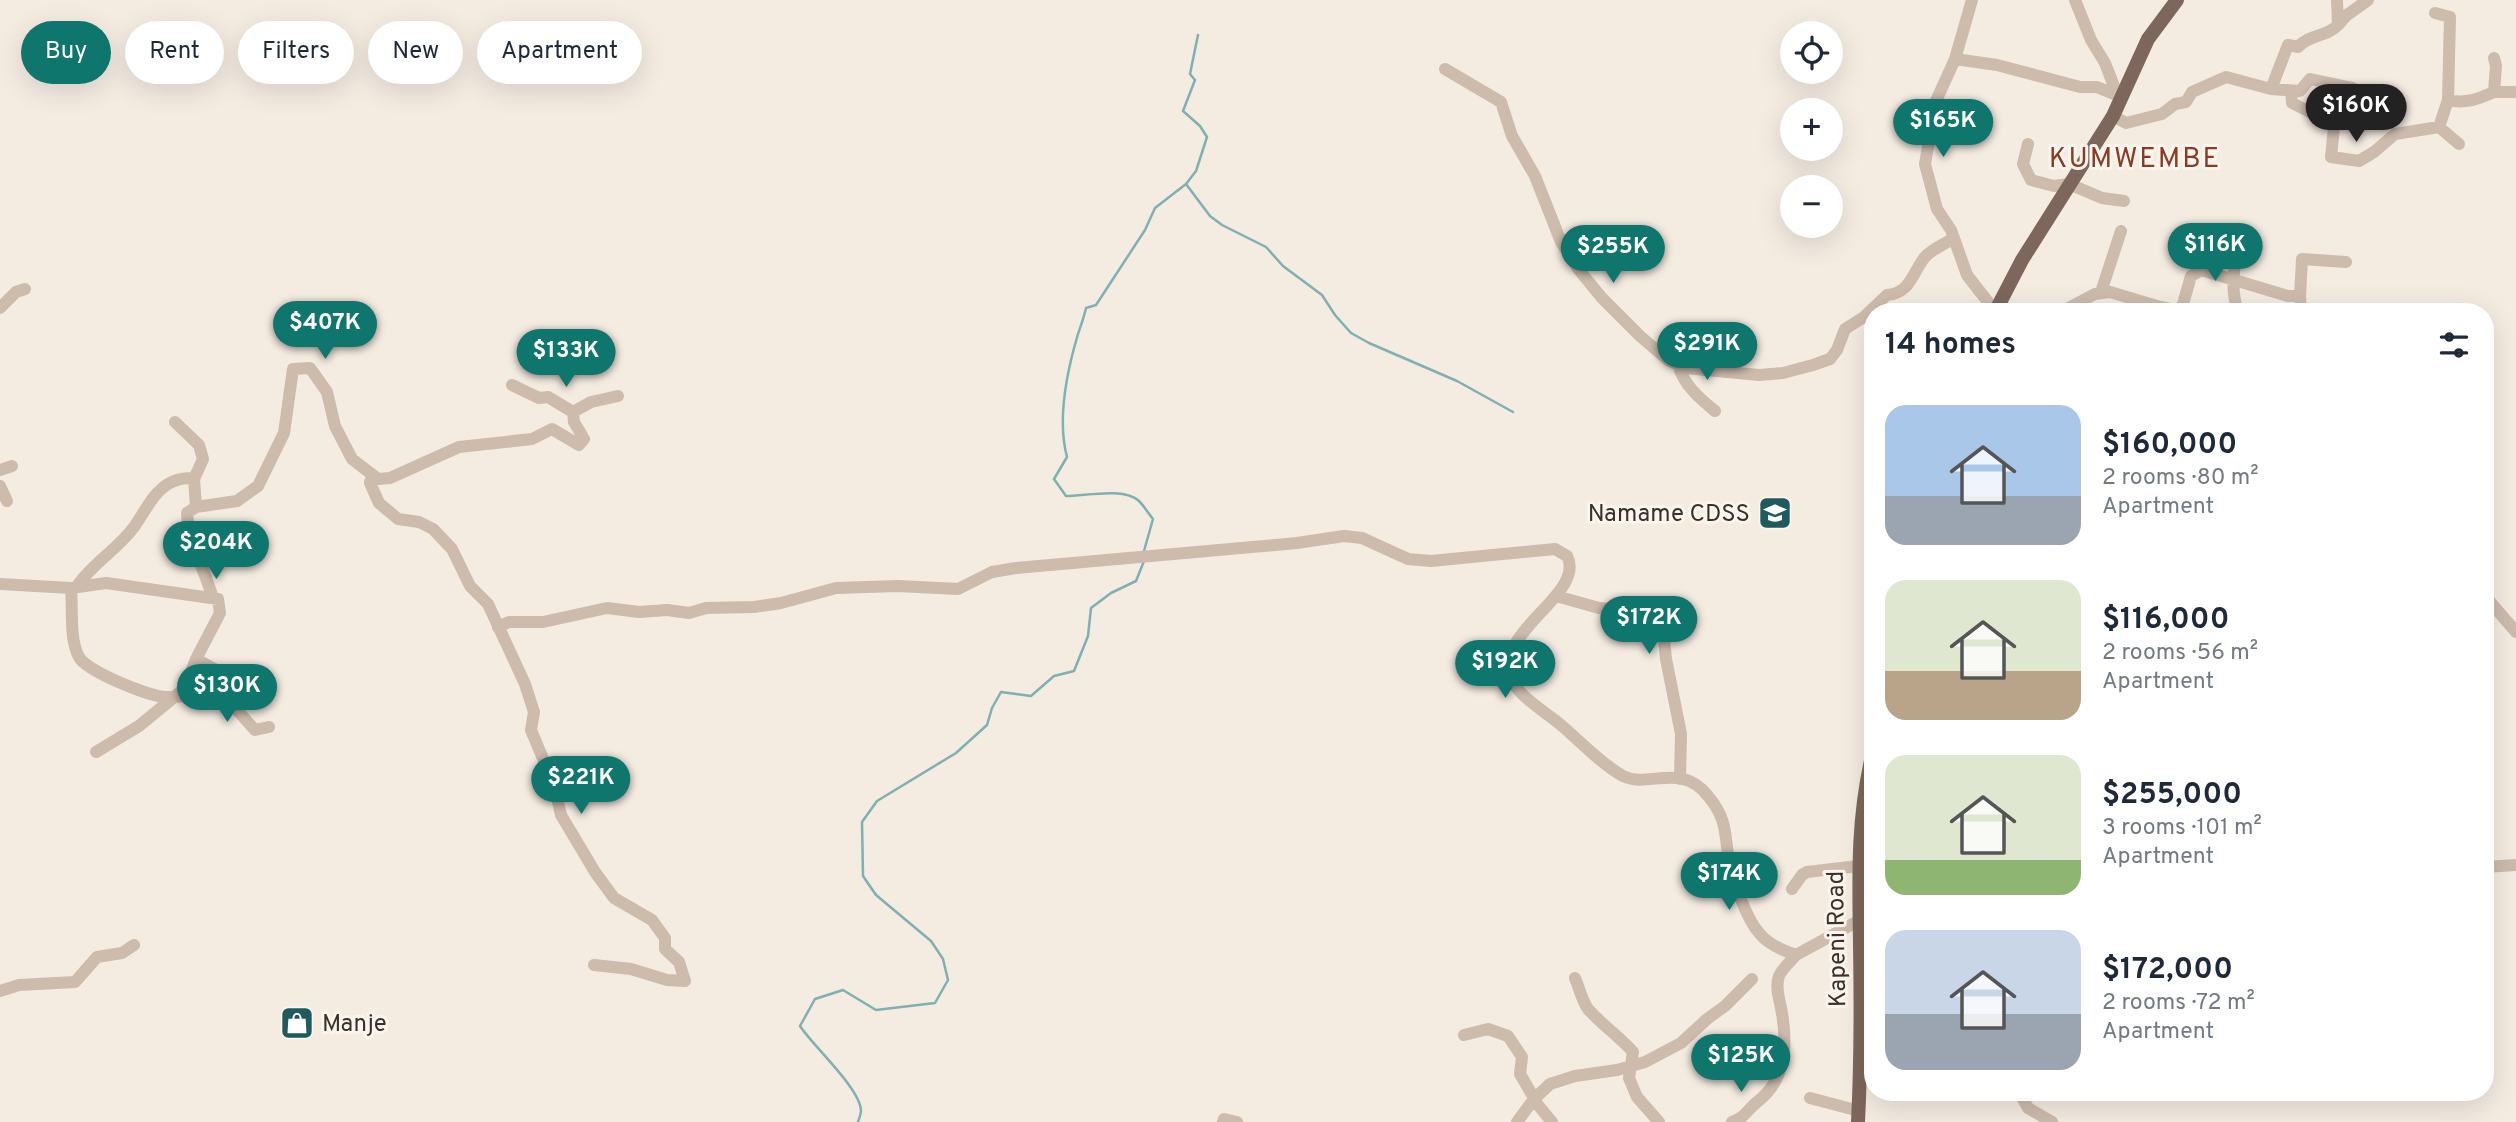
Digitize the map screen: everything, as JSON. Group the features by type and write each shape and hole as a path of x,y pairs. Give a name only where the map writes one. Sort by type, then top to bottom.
{"main road":[{"path":"2000,303 2022,260 2113,116 2119,95 2148,38 2176,0"},
{"name":"Kapeni Road","path":"1864,797 1860,818 1858,866 1864,1019"},
{"name":"Kapeni Road","path":"1858,1116 1864,1081"}],"street":[{"path":"1972,0 1955,60 1936,101 1925,164 1937,209 1954,238 1966,275 1988,303"},
{"path":"2075,0 2091,40 2119,95"},
{"path":"2337,0 2338,25"},
{"path":"2271,89 2288,45 2298,47 2304,40 2333,31 2347,15 2368,0"},
{"path":"2435,13 2450,17 2448,100 2439,127"},
{"path":"2494,58 2494,92"},
{"path":"1955,60 1997,65 2119,95"},
{"path":"1445,69 1501,102 1512,136 1535,176 1560,242 1602,298 1668,360 1678,365 1713,372 1759,376 1783,373 1830,359 1837,350 1845,329 1864,317"},
{"path":"2113,116 2126,123 2162,114 2175,104 2186,102 2193,92 2226,77 2271,89 2300,91 2310,79 2353,88"},
{"path":"2291,90 2292,103 2310,112 2335,117 2332,157 2359,161 2395,134 2439,127 2459,144"},
{"path":"2448,100 2458,103 2474,101 2494,92 2516,92"},
{"path":"2028,144 2023,164 2031,180 2054,186 2069,184 2102,198 2124,201"},
{"path":"2101,292 2121,231"},
{"path":"1878,303 1886,295 1897,294 1909,286 1927,254 1954,238"},
{"path":"2235,303 2232,279 2237,253"},
{"path":"2300,303 2302,259 2346,262"},
{"path":"2183,303 2191,276 2201,270 2288,296 2300,296"},
{"path":"0,308 16,292 25,289"},
{"path":"2079,303 2101,292 2110,292 2147,303"},
{"path":"1678,365 1682,377 1696,396 1715,411"},
{"path":"213,598 189,535 187,513 196,507 237,501 258,486 284,433 293,369 310,368 327,392 335,426 352,458 378,480 390,478 459,447 532,439 552,429 579,445 584,439 574,422 573,412"},
{"path":"512,384 538,398 548,397 573,412"},
{"path":"573,412 591,402 618,396"},
{"path":"175,422 198,445 203,459 194,479 196,507"},
{"path":"372,476 370,483 379,503 398,519 419,522 433,529 452,549 470,586 488,604 525,684 534,712 531,730 554,785 561,815 614,898 652,920 665,938 665,949 679,962 685,981 667,980 631,969 594,965"},
{"path":"194,479 185,477 167,485 156,495 120,543 74,587 75,643 83,664 164,697 220,691 226,682 222,673 196,659"},
{"path":"0,486 7,501"},
{"path":"498,627 509,622 543,622 607,608 689,613 706,608 754,607 781,603 836,588 898,586 958,589 992,572 1297,543 1344,536 1362,538 1408,559 1431,561 1555,549 1567,555 1571,568 1565,584 1527,625 1519,639 1509,666 1513,684 1521,694 1623,776 1634,779 1668,776 1701,788 1725,823 1731,869 1759,934 1785,952 1797,955"},
{"path":"0,584 74,587 106,583 218,599 220,612 184,689 139,726 96,752"},
{"path":"1556,596 1599,608 1657,613 1662,618 1681,734 1680,779"},
{"path":"2494,606 2516,632"},
{"path":"220,691 255,730 269,727"},
{"path":"2494,866 2516,865"},
{"path":"1792,889 1807,872 1858,866 1864,869"},
{"path":"1732,1122 1743,1118 1755,1104 1766,1097 1777,1079 1786,1054 1778,991 1779,975 1797,955 1860,920"},
{"path":"0,991 19,985 75,982 97,957 122,953 134,946"},
{"path":"1575,978 1586,1006 1633,1052 1629,1077 1637,1097 1659,1122"},
{"path":"1517,1122 1534,1099 1550,1084 1575,1076 1645,1062 1681,1043 1752,979"},
{"path":"1464,1035 1488,1029 1508,1036 1522,1057 1520,1074 1534,1099 1552,1122"},
{"path":"1810,1098 1858,1116"},
{"path":"2024,1101 2028,1108 2052,1122"},
{"path":"1223,1122 1224,1119 1237,1122"}],"waterway":[{"path":"1198,35 1190,74 1195,80 1183,111 1200,126 1207,137 1196,171 1186,184 1210,216 1266,247 1283,266 1322,295 1351,333 1457,381 1513,412"},
{"path":"1144,551 1153,519 1139,501 1115,493 1066,496 1054,479 1067,457 1063,427 1065,396 1070,364 1086,308 1096,305 1145,230 1155,208 1186,184"},
{"path":"858,1122 861,1111 853,1091 800,1026 815,999 843,990 876,1010 935,1003 948,980 943,959 931,941 876,895 863,876 862,822 877,801 956,753 987,725 1001,692 1031,696 1054,676 1074,671 1088,636 1091,608 1111,593 1136,581 1144,561"}],"place":[{"name":"Namame CDSS","path":"1775,513"},
{"name":"Manje","path":"297,1023"}],"district":[{"name":"KUMWEMBE","path":"2135,157"}]}
